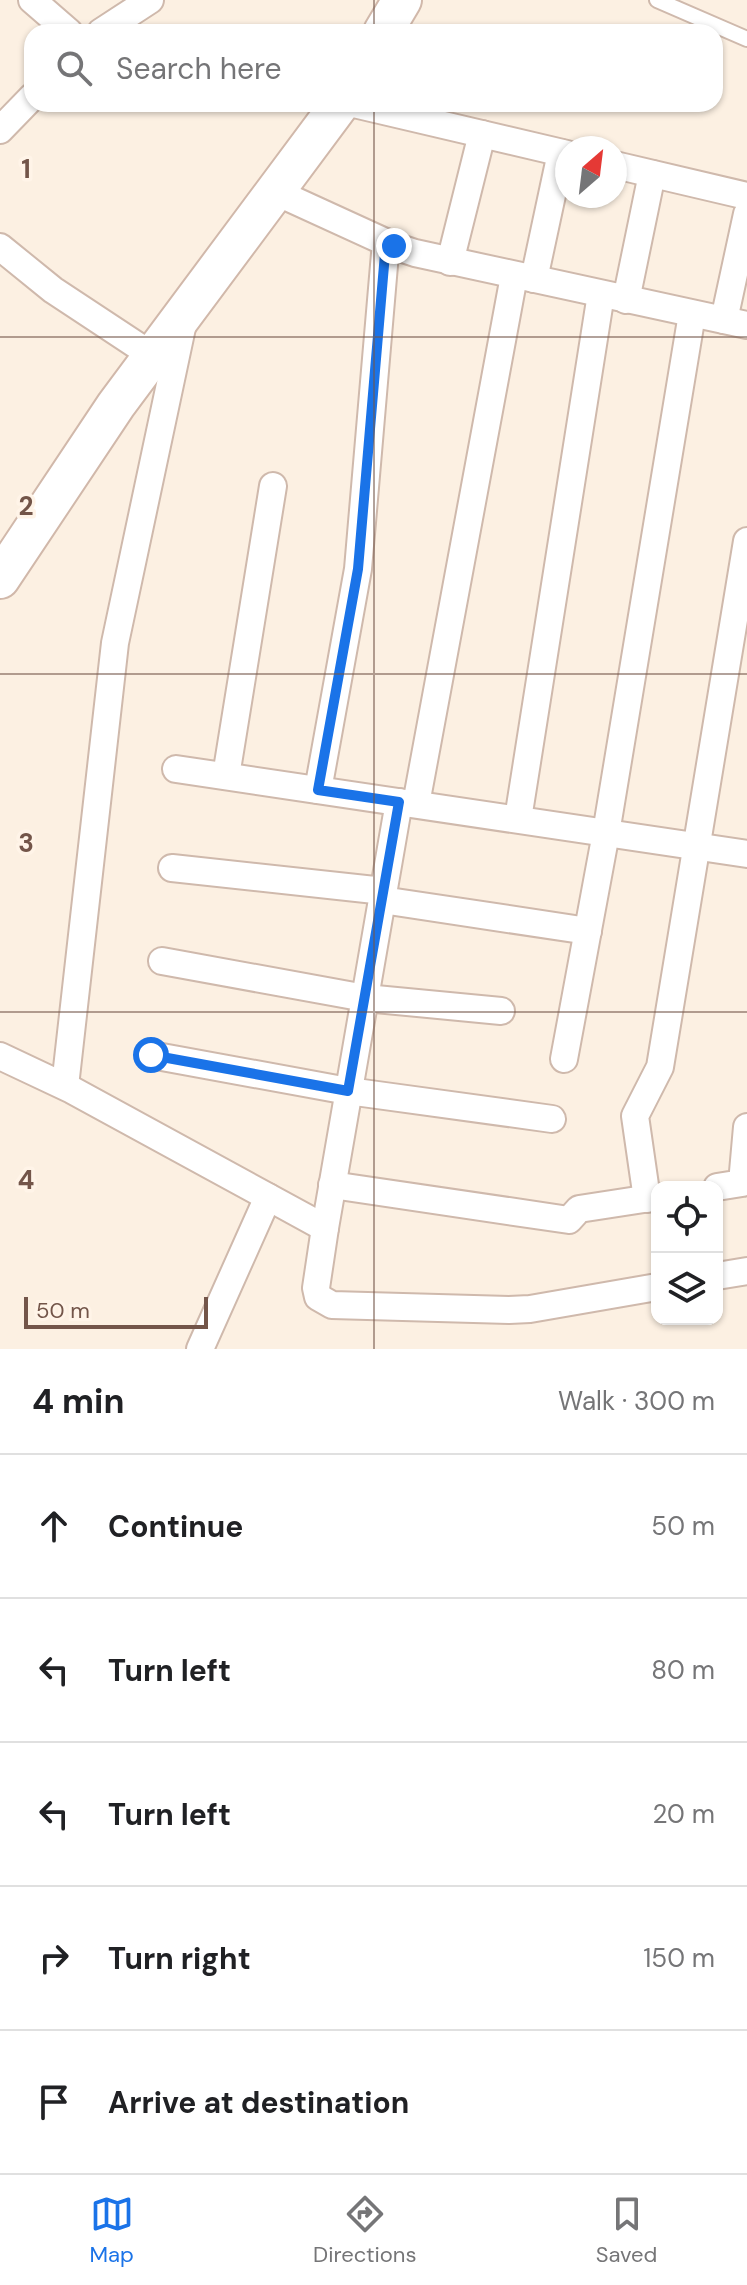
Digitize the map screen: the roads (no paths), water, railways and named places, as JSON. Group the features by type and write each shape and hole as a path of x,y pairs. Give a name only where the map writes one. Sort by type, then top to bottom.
{"street":[{"path":"32,0 60,24"},
{"path":"113,24 150,0"},
{"path":"388,24 402,0"},
{"path":"0,130 24,105"},
{"path":"0,579 116,405 334,112"},
{"path":"388,112 555,151"},
{"path":"450,262 482,134"},
{"path":"627,168 747,196"},
{"path":"518,819 614,297 652,174"},
{"path":"555,181 524,278 408,803 383,896 316,1288 318,1297 332,1305 509,1310 651,1288"},
{"path":"276,192 386,242 450,262 735,323 747,214"},
{"path":"318,790 358,569 386,242"},
{"path":"0,247 53,290 153,356"},
{"path":"65,1086 115,643 186,312"},
{"path":"564,1059 606,833 692,314"},
{"path":"226,776 273,486"},
{"path":"651,1193 635,1116 660,1067 747,541"},
{"path":"176,769 747,854"},
{"path":"172,868 383,896 588,931"},
{"path":"162,961 365,998 501,1011"},
{"path":"151,1055 348,1091 552,1119"},
{"path":"0,1056 65,1086 325,1228"},
{"path":"723,1186 742,1183 747,1127"},
{"path":"332,1185 569,1220 579,1209 651,1198"},
{"path":"200,1349 268,1197"},
{"path":"723,1275 747,1271"}],"lane":[{"path":"657,0 712,24"},
{"path":"723,29 747,39"}]}
